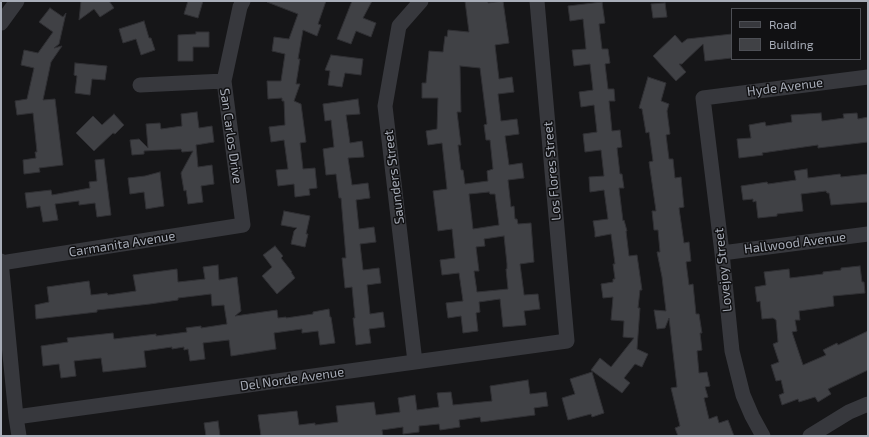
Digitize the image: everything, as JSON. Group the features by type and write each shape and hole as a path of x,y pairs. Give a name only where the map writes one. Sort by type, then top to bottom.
{"street":[{"path":"1,23 17,1"},
{"name":"San Carlos Drive","path":"243,1 240,7 224,81 243,225"},
{"name":"Saunders Street","path":"415,362 386,106 399,26 421,1"},
{"name":"Los Flores Street","path":"537,1 567,341"},
{"name":"Hyde Avenue","path":"703,98 868,77"},
{"path":"140,86 224,81"},
{"name":"Lovejoy Street","path":"703,98 722,253 732,351 744,395 752,416 763,436"},
{"name":"Carmanita Avenue","path":"1,262 243,225"},
{"name":"Hallwood Avenue","path":"722,253 868,234"},
{"path":"1,262 19,436"},
{"name":"Del Norde Avenue","path":"16,417 567,341"},
{"path":"810,436 849,412 868,404"}],"building":[{"path":"81,1 109,1 114,8 100,17 94,9 79,20"},
{"path":"188,1 203,1 198,18 184,14"},
{"path":"267,1 326,1 318,24 321,25 317,36 303,30 298,59 300,59 296,84 300,84 294,101 301,104 306,142 300,143 303,169 315,168 317,188 309,189 310,195 295,197 294,184 278,186 276,170 288,169 284,140 271,142 269,127 285,125 284,101 282,101 282,98 268,99 267,81 281,81 285,54 272,51 274,37 289,39 298,14"},
{"path":"352,1 372,1 363,18 376,23 371,37 356,31 351,44 337,39"},
{"path":"465,1 488,1 488,3 503,1 509,43 495,45 499,79 512,77 514,92 498,94 501,121 517,119 519,134 505,136 509,165 522,163 524,178 508,180 511,207 514,206 515,219 517,219 518,224 531,223 534,262 520,264 524,295 538,294 540,309 524,311 526,325 503,327 500,299 479,302 480,312 476,313 478,331 463,333 461,316 448,318 446,303 463,301 459,273 442,275 440,260 455,258 452,229 438,231 433,191 447,189 442,143 428,145 426,131 437,129 438,98 422,98 422,83 426,83 429,51 443,52 445,36 447,37 448,30 469,32","holes":["460,66 480,68 487,124 484,125 486,140 490,140 493,169 487,171 488,181 465,184 463,170 461,170 458,145 461,145 457,112 461,112","489,192 490,194 495,194 499,225 473,229 469,194","504,236 508,289 477,292 474,271 479,271 476,247 485,246 484,239"]},
{"path":"602,2 605,23 599,24 602,49 608,49 610,63 605,64 608,89 614,89 615,101 609,101 612,131 620,130 622,147 617,148 620,174 622,174 624,188 619,188 623,221 624,220 627,231 629,256 637,255 642,290 640,290 638,308 640,308 637,349 648,354 642,367 635,364 624,378 630,383 622,393 591,370 600,358 611,367 634,338 623,337 624,321 611,320 613,297 603,298 601,284 613,282 613,279 615,279 613,264 615,264 611,234 595,237 593,221 608,219 604,190 590,192 589,177 604,176 601,150 585,152 583,134 597,132 594,105 581,107 579,92 593,90 590,64 574,66 572,50 586,49 583,19 570,21 568,6"},
{"path":"665,3 667,17 653,18 651,4"},
{"path":"50,8 63,17 66,13 59,44 54,48 62,46 51,62 43,100 55,99 63,165 39,168 40,172 24,174 23,160 36,158 35,152 37,152 33,113 17,115 15,101 27,99 34,68 21,65 24,50 38,53 53,32 39,22"},
{"path":"144,21 149,38 151,38 155,50 141,55 136,39 123,43 119,29"},
{"path":"196,32 209,32 209,47 193,47 193,61 178,61 178,35 196,34"},
{"path":"731,34 731,58 705,61 703,44 682,64 679,64 686,72 676,81 653,56 675,35 682,43 687,39"},
{"path":"331,55 363,59 361,75 345,73 342,87 328,85 330,71 325,70"},
{"path":"75,63 107,66 105,80 92,79 90,95 75,93 77,76 74,75"},
{"path":"648,77 666,83 661,101 669,104 667,111 670,134 666,135 669,159 673,159 675,178 681,177 684,207 679,208 684,243 689,242 691,261 686,262 689,285 693,284 696,314 699,314 702,333 700,333 702,350 697,351 699,373 707,372 710,386 705,387 708,397 704,398 709,419 717,416 719,423 728,420 734,436 678,436 675,428 680,426 671,388 677,387 669,318 665,328 657,329 654,310 666,311 657,252 660,252 658,230 654,230 652,211 656,211 649,162 653,161 649,132 646,133 642,109 639,108"},
{"path":"358,99 360,114 346,115 350,143 362,141 364,157 348,158 352,185 368,183 370,198 356,200 359,229 374,227 376,242 360,244 363,270 379,268 381,283 367,285 370,314 383,312 385,327 369,329 371,343 356,345 352,287 345,288 342,258 346,258 341,198 339,198 336,174 326,175 323,149 334,147 331,120 325,121 323,104"},
{"path":"197,112 199,128 212,126 214,142 196,145 198,167 212,165 214,184 201,186 203,202 188,204 181,173 193,151 182,152 181,149 144,151 144,154 132,155 130,140 139,139 148,148 146,124 160,123 161,129 182,126 181,114"},
{"path":"821,113 822,121 844,118 843,114 857,113 858,119 868,117 868,142 818,148 818,145 739,158 737,139 751,138 749,125 765,122 766,126 792,122 791,115"},
{"path":"114,114 124,125 94,151 76,133 93,116 102,125"},
{"path":"104,159 111,215 97,217 95,203 79,205 79,201 55,204 58,220 43,222 40,206 27,208 25,193 51,190 52,195 90,188 89,182 97,181 95,160"},
{"path":"807,169 808,178 840,174 841,177 868,174 868,202 831,205 829,193 826,191 801,194 803,211 758,218 756,201 753,202 753,199 743,200 741,186 796,180 794,171"},
{"path":"160,172 164,206 146,209 144,192 130,194 128,178"},
{"path":"284,211 310,216 305,247 291,244 294,231 297,228 281,225"},
{"path":"275,246 283,256 281,258 295,278 277,294 262,276 272,267 263,255"},
{"path":"218,265 219,280 237,277 241,311 235,316 277,310 278,318 286,318 313,314 313,312 329,309 335,343 320,345 318,331 302,333 302,329 274,333 276,349 231,356 229,340 203,343 205,359 190,361 188,349 184,350 184,347 172,349 172,347 144,351 146,367 103,372 101,358 74,361 76,376 61,378 59,364 43,366 41,346 68,342 67,338 113,333 114,339 156,334 156,336 187,332 186,328 201,326 201,328 227,324 224,305 212,306 211,294 178,298 178,300 150,304 97,310 97,312 36,319 35,305 49,302 47,287 89,281 91,295 107,293 108,295 136,291 133,275 177,269 178,282 205,279 203,267"},
{"path":"860,266 865,293 833,296 834,306 799,311 800,320 795,320 797,331 792,332 803,365 826,355 823,350 837,343 838,345 868,331 868,370 828,389 831,394 818,402 815,397 799,402 798,399 782,405 779,395 784,393 781,380 776,381 771,365 779,362 773,344 778,342 776,320 773,318 762,319 760,301 757,302 755,287 766,285 764,272 789,269 790,278 823,274 823,272 841,270 841,268"},
{"path":"592,372 604,413 592,417 591,414 568,420 562,398 575,394 570,379"},
{"path":"528,380 530,394 546,392 548,406 534,408 535,415 481,422 480,417 459,420 460,427 440,430 439,424 419,426 419,432 403,434 403,427 382,430 383,436 261,436 258,415 297,411 299,425 315,423 315,425 338,422 336,406 374,402 376,415 400,412 398,398 415,395 417,410 439,407 437,393 451,392 453,405 492,401 490,386"},
{"path":"218,421 220,436 206,436 204,423"}]}
